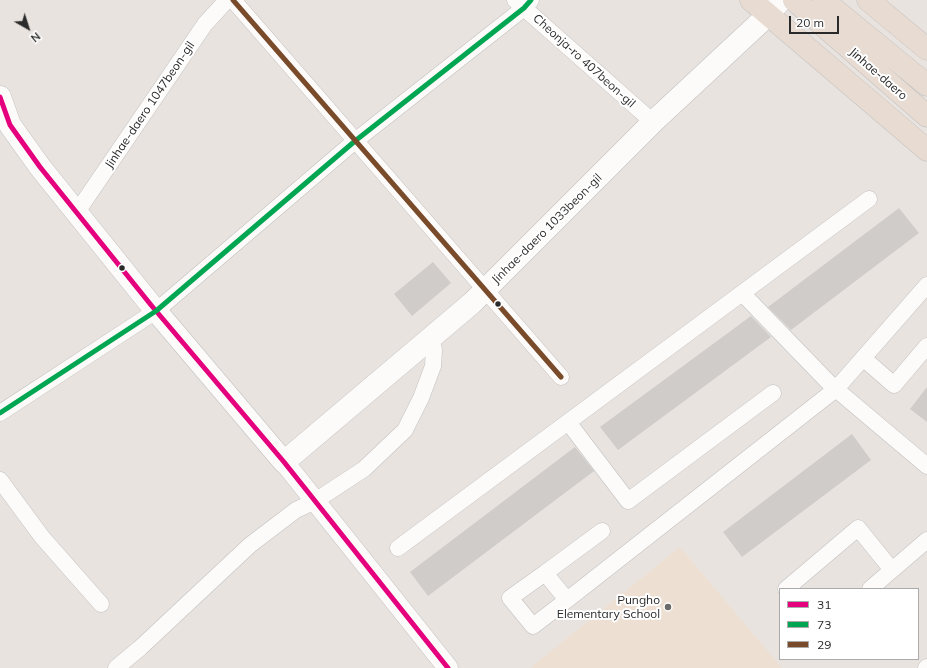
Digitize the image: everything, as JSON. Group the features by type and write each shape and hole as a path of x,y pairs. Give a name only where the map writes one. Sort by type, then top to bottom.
{"highway":[{"path":"751,0 775,8 927,150"},
{"name":"Jinhae-daero","path":"794,0 927,116"},
{"name":"Jinhae-daero","path":"823,0 927,85"},
{"path":"868,0 927,49"}],"main road":[{"name":"Jinhae-daero 1033beon-gil","path":"284,462 485,291 653,122 775,8"},
{"path":"0,97 10,125 40,167 156,311 284,462"}],"street":[{"name":"Jinhae-daero 1047beon-gil","path":"77,212 205,24 227,0"},
{"path":"233,0 561,377"},
{"path":"0,413 156,311 355,141 523,3"},
{"name":"Cheonja-ro 407beon-gil","path":"523,3 653,122"},
{"path":"398,548 869,199"},
{"path":"602,531 510,598 533,626 836,389 927,285"},
{"path":"742,293 836,389 927,466"},
{"path":"116,668 140,648 250,545 296,510 315,501 364,469 405,430 421,398 433,366 434,350 431,338"},
{"path":"863,358 894,385 927,346"},
{"path":"568,422 628,501 773,393"},
{"path":"284,462 448,668"},
{"path":"0,480 42,537 102,604"},
{"path":"787,588 858,528 892,570"},
{"path":"871,588 927,540"},
{"path":"545,573 567,600"}],"shaded area":[{"name":"Pungho Elementary School","path":"680,547 782,668 530,668"}],"building":[{"path":"899,208 919,233 791,330 768,307"},
{"path":"433,262 451,283 412,316 394,294"},
{"path":"751,316 771,337 618,450 600,427"},
{"path":"927,387 927,422 910,409"},
{"path":"852,434 871,460 742,557 723,532"},
{"path":"575,447 594,471 428,596 410,572"}],"transit line":[{"name":"29","path":"233,0 561,377"},
{"name":"73","path":"0,413 156,311 355,141 524,8 531,0"},
{"name":"31","path":"0,97 10,125 40,167 151,305 284,462 448,668"}],"place":[{"name":"Pungho Elementary School","path":"668,607"}]}
